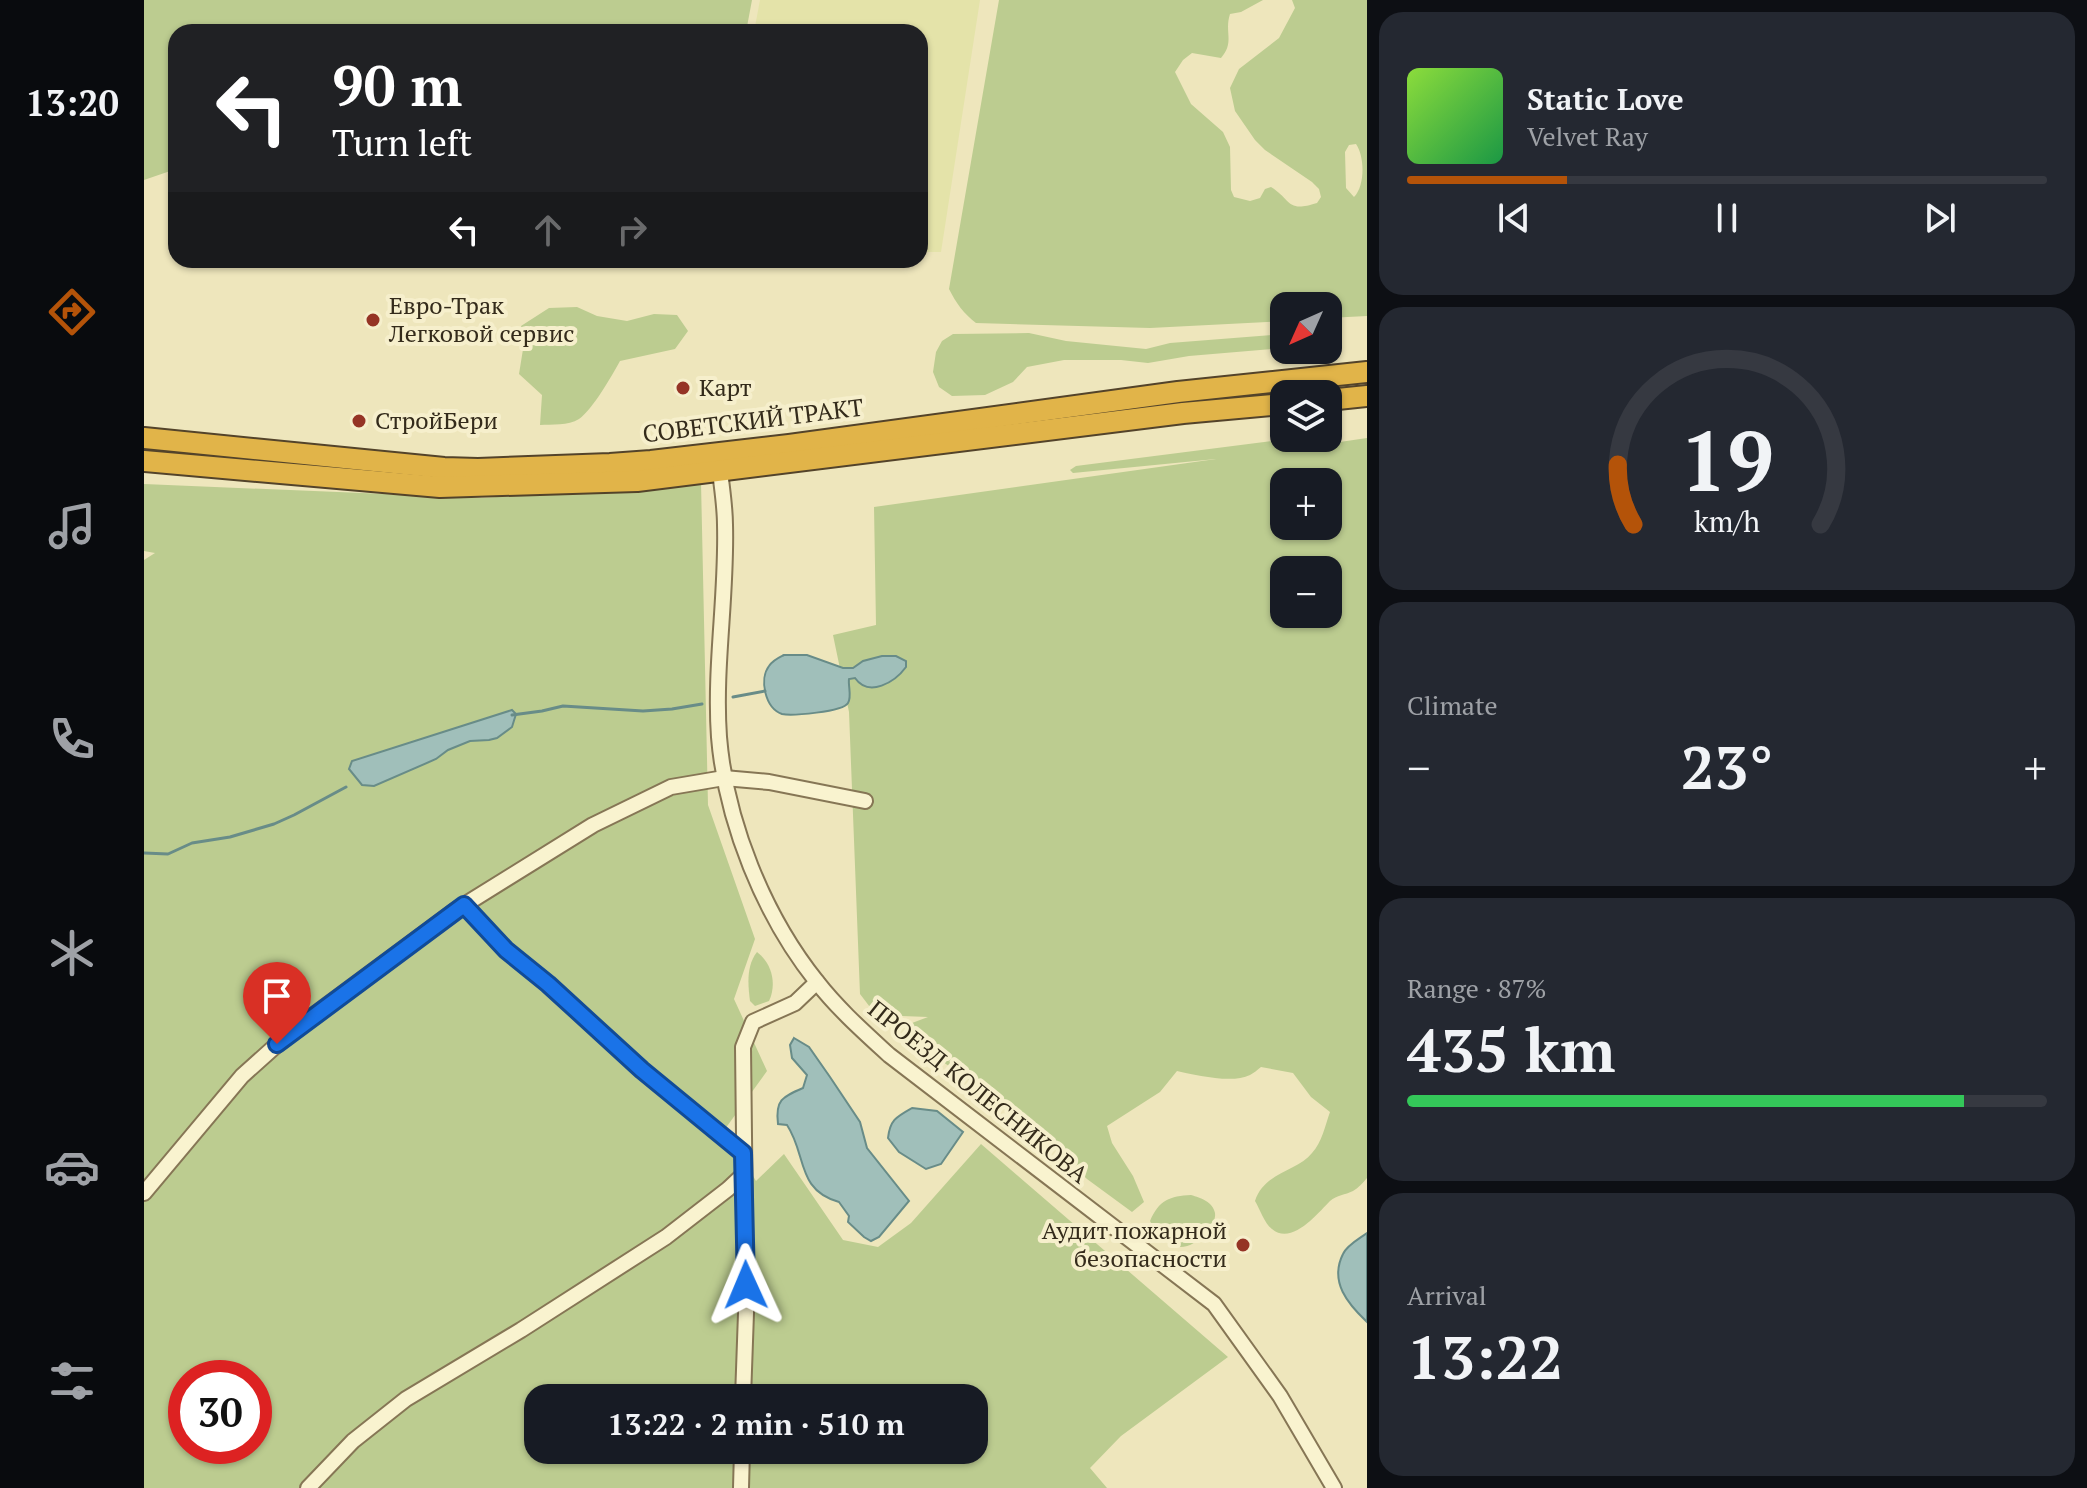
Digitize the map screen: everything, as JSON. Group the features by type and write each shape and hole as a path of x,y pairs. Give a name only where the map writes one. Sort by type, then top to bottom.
{"highway":[{"name":"СОВЕТСКИЙ ТРАКТ","path":"144,461 440,487 637,481 720,462 1178,392 1367,372"},
{"path":"1342,399 1367,396"},
{"name":"СОВЕТСКИЙ ТРАКТ","path":"144,438 403,465 478,469 720,462 1270,405"}],"street":[{"name":"ПРОЕЗД КОЛЕСНИКОВА","path":"720,462 725,526 718,695 724,778 758,882 777,920 817,982 851,1020 889,1055 1214,1304 1280,1396 1334,1488"},
{"path":"144,1193 242,1076 291,1032 464,905 593,825 671,787 724,778 769,782 865,801"},
{"path":"464,905 506,950 642,1070 743,1153"},
{"path":"743,1384 746,1313 743,1047 753,1022 795,1003 817,982"},
{"path":"308,1488 353,1441 406,1399 496,1346 666,1237 744,1174"},
{"path":"741,1488 742,1464"}],"shaded area":[{"path":"760,0 980,0 941,252 928,252 928,24 756,24"}],"green space":[{"path":"144,0 752,0 748,24 168,24 168,172 144,180"},
{"path":"999,0 1263,0 1241,12 1230,14 1227,47 1221,58 1192,53 1175,72 1191,104 1223,132 1230,147 1231,190 1234,197 1250,201 1260,198 1265,189 1271,187 1290,204 1300,207 1317,203 1321,197 1319,189 1255,140 1235,111 1230,88 1239,69 1279,38 1295,8 1292,0 1367,0 1367,316 1342,317 1342,292 1270,292 1270,322 1150,328 976,323 961,308 949,289","holes":["1356,144 1362,164 1362,179 1354,197 1346,188 1345,152 1349,145"]},
{"path":"577,307 597,316 627,321 654,314 677,315 688,331 675,349 620,361 596,400 579,419 565,424 540,425 542,395 519,374 525,337 521,326 549,308"},
{"path":"1029,333 1066,341 1146,349 1170,343 1270,335 1270,349 1148,363 1064,360 1027,367 1013,382 985,395 952,396 939,387 933,372 936,352 942,341 953,334"},
{"path":"1367,438 1367,1178 1353,1191 1335,1197 1296,1231 1280,1233 1272,1229 1255,1201 1259,1191 1273,1178 1312,1153 1321,1139 1330,1112 1311,1097 1293,1073 1261,1067 1242,1078 1224,1079 1177,1071 1160,1092 1107,1126 1112,1143 1133,1176 1144,1202 1132,1212 1087,1179 1021,1116 933,1055 904,1026 928,1017 876,1015 860,994 849,712 833,635 876,625 874,507 1216,459 1073,473 1070,470 1076,466 1270,441 1270,452 1342,452 1342,442"},
{"path":"701,482 708,805 755,939 734,999 767,1071 725,1129 756,1181 784,1154 843,1240 878,1247 911,1223 981,1144 1228,1357 1121,1436 1090,1468 1107,1488 144,1488 144,560 155,553 144,551 144,484 482,498"},
{"path":"757,952 769,968 773,988 769,1001 755,1006 750,1001 749,976"},
{"path":"1191,1195 1212,1206 1214,1220 1200,1239 1192,1244 1184,1247 1169,1244 1155,1231 1150,1221 1166,1200"}],"water":[{"path":"784,655 807,655 843,668 853,668 863,661 882,656 896,656 906,661 906,667 882,686 867,687 855,678 849,679 848,703 837,709 782,714 768,700 764,678 771,664"},
{"path":"512,710 516,714 512,727 497,738 470,741 374,786 362,785 349,769 352,761"},
{"path":"794,1038 809,1047 860,1122 867,1148 909,1201 879,1237 871,1241 848,1222 849,1216 839,1202 816,1189 804,1170 787,1125 778,1124 779,1104 785,1097 803,1088 807,1075 792,1058 790,1045"},
{"path":"912,1108 937,1111 963,1132 941,1164 926,1169 899,1152 888,1138 895,1120"},
{"path":"1367,1233 1367,1322 1347,1300 1338,1274 1345,1251"}],"waterway":[{"path":"733,697 765,691"},
{"path":"512,715 563,706 643,711 702,704"},
{"path":"144,853 168,854 192,843 230,837 274,824 346,787"}],"place":[{"name":"Евро-Трак Легковой сервис","path":"373,320"},
{"name":"Карт","path":"683,388"},
{"name":"СтройБери","path":"359,421"},
{"name":"Аудит пожарной безопасности","path":"1243,1245"}],"route":[{"path":"277,1044 464,905 506,950 642,1070 743,1153 746,1285"}]}
